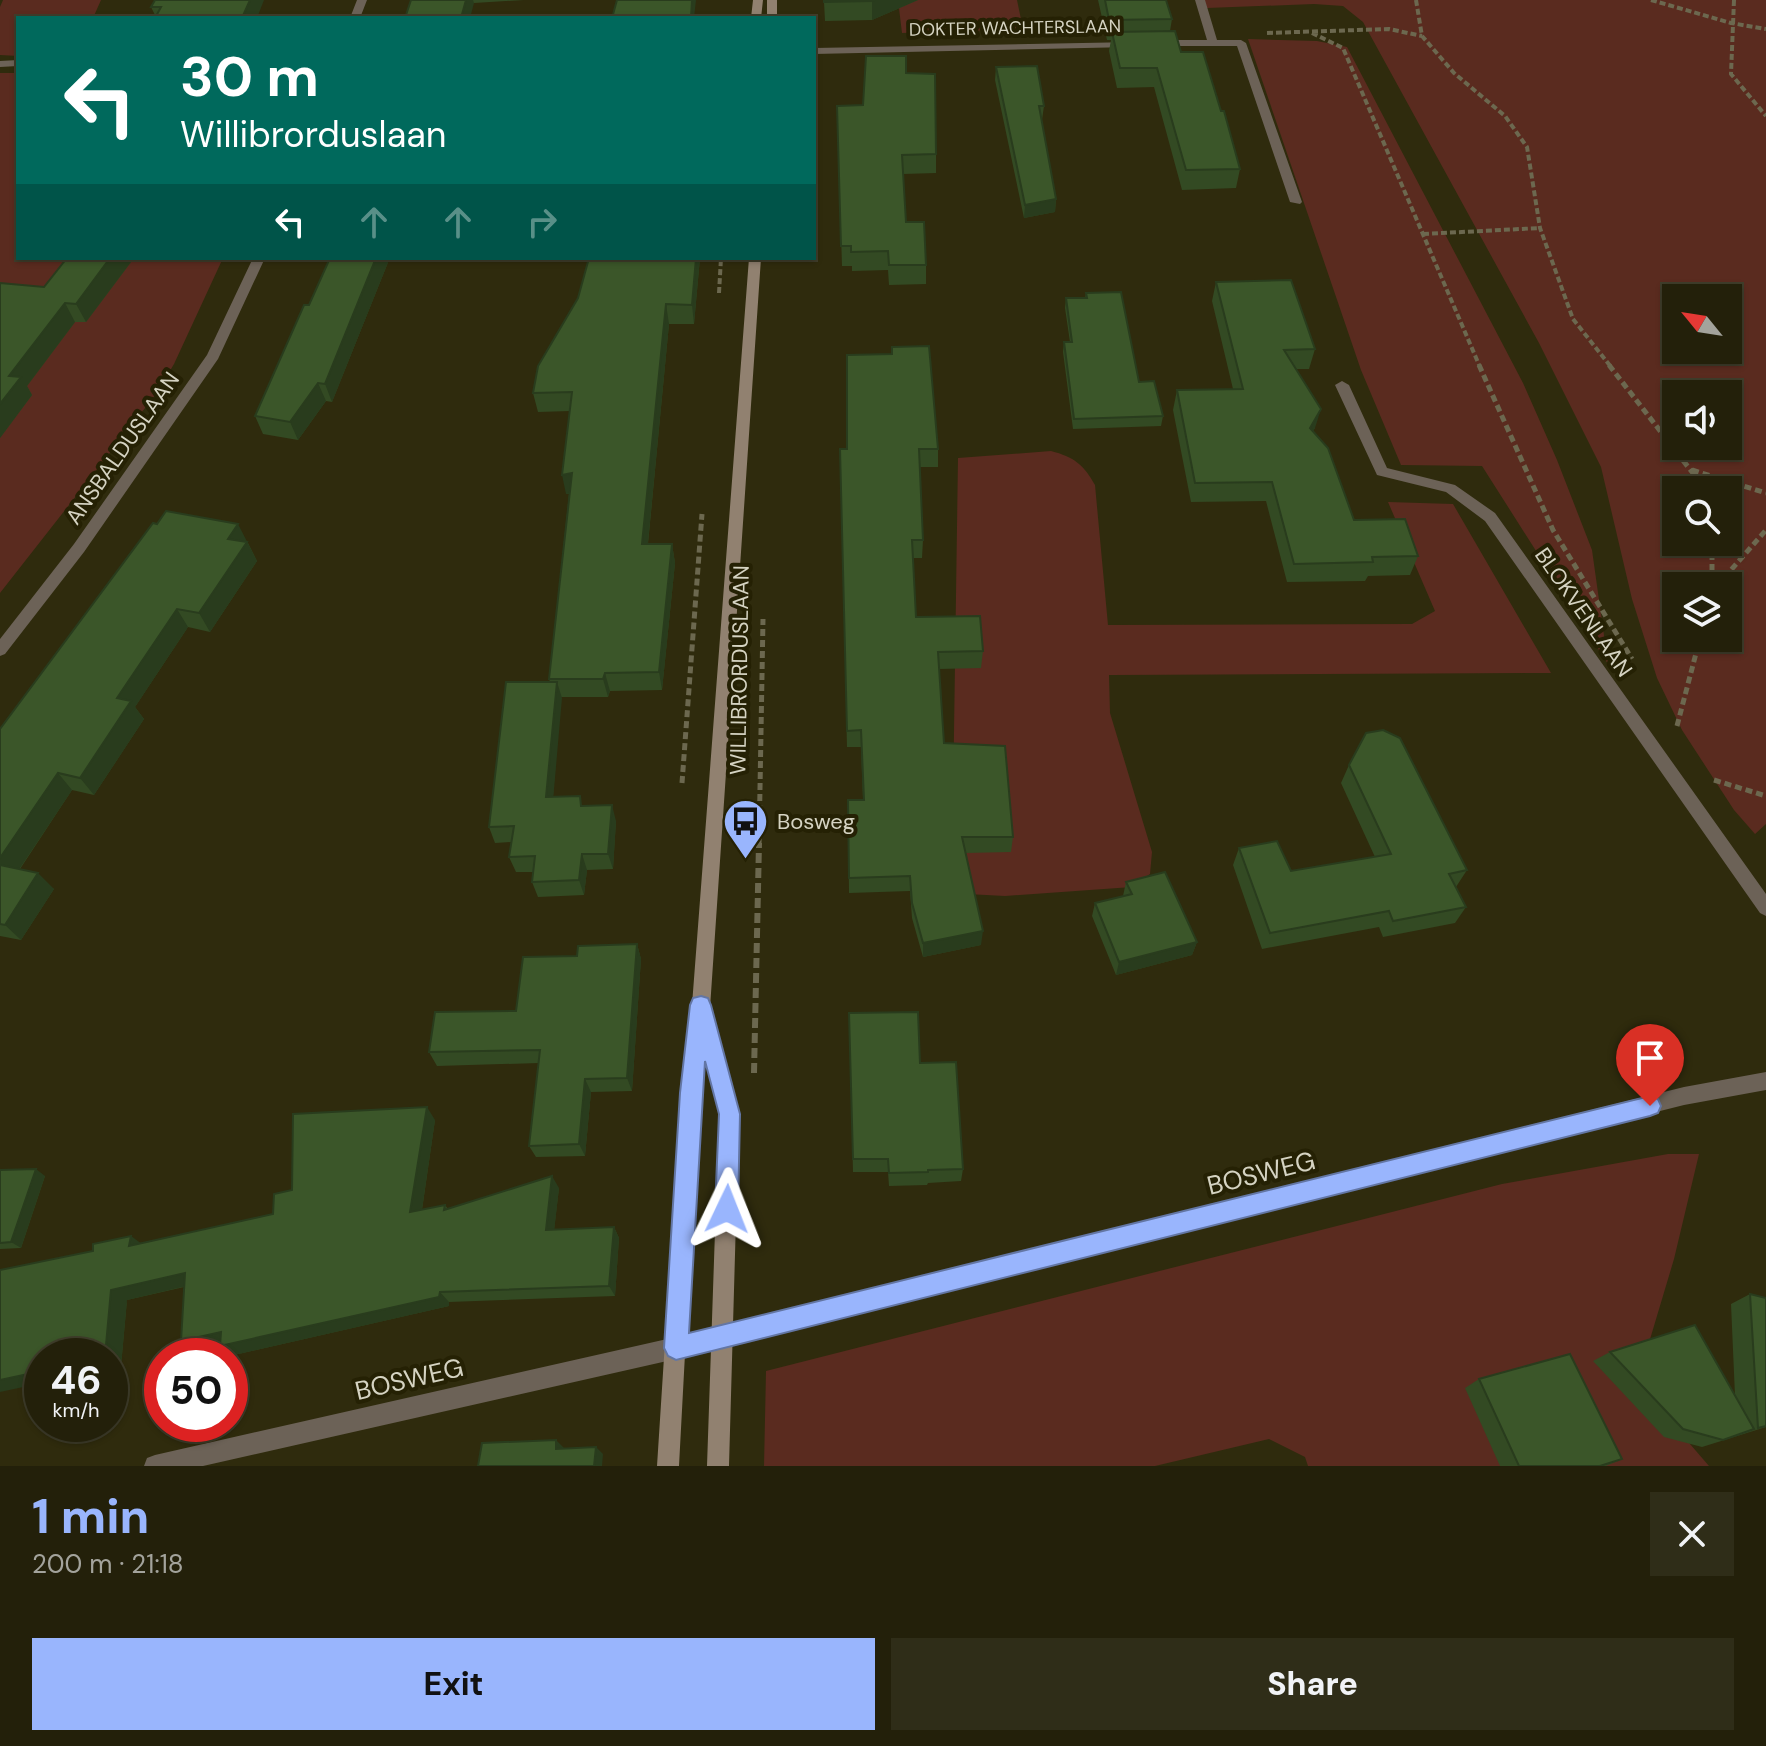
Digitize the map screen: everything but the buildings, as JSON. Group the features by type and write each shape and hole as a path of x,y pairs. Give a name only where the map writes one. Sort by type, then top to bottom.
{"main road":[{"name":"WILLIBRORDUSLAAN","path":"668,1466 690,1093 701,1005 755,260"},
{"name":"WILLIBRORDUSLAAN","path":"701,1005 729,1114 718,1466"}],"street":[{"path":"1200,0 1213,42"},
{"name":"DOKTER WACHTERSLAAN","path":"816,51 1241,43 1296,202"},
{"name":"ANSBALDUSLAAN","path":"0,650 79,548 213,356 258,260"},
{"name":"BLOKVENLAAN","path":"1342,385 1382,472 1450,488 1490,517 1766,908"},
{"name":"BOSWEG","path":"155,1466 676,1348 1684,1096 1766,1081"}],"path":[{"path":"1416,0 1422,36 1454,73 1505,116 1527,147 1540,228 1573,319 1696,476"},
{"path":"1651,0 1731,23 1766,29"},
{"path":"1734,0 1731,74 1766,116"},
{"path":"1422,36 1389,29 1312,33 1343,48 1553,530 1635,664"},
{"path":"1423,234 1540,228"},
{"path":"1691,469 1766,493"},
{"path":"1727,572 1766,530"},
{"name":"WILLIBRORDUSLAAN","path":"754,1074 764,614"},
{"path":"1668,718 1676,731 1696,652"},
{"path":"1710,779 1766,796"}],"shaded area":[{"path":"3,0 101,0 94,16 16,16 16,56 0,55 0,7"},
{"path":"898,0 1017,0 1023,29 902,33"},
{"path":"1204,0 1766,0 1766,824 1755,834 1734,810 1682,730 1657,678 1632,599 1601,467 1539,343 1363,22 1343,6 1314,4 1207,8"},
{"path":"1248,39 1317,41 1347,47 1523,383 1557,460 1592,550 1608,664 1482,466 1401,465 1361,370"},
{"path":"0,73 16,73 16,260 222,260 174,364 156,394 0,593"},
{"path":"1051,451 1078,463 1095,485 1108,625 1412,624 1435,611 1388,502 1453,504 1551,673 1109,675 1110,713 1152,852 1150,874 1132,887 1005,896 967,894 952,870 958,458"},
{"path":"1668,1154 1699,1154 1674,1259 1648,1346 1671,1422 1709,1466 1308,1466 1305,1457 1269,1439 1155,1466 764,1466 766,1371 1502,1184"}],"place":[{"name":"Bosweg","path":"746,860"}],"route":[{"path":"727,1209 729,1114 701,1005 690,1093 676,1348 1650,1106"}]}
